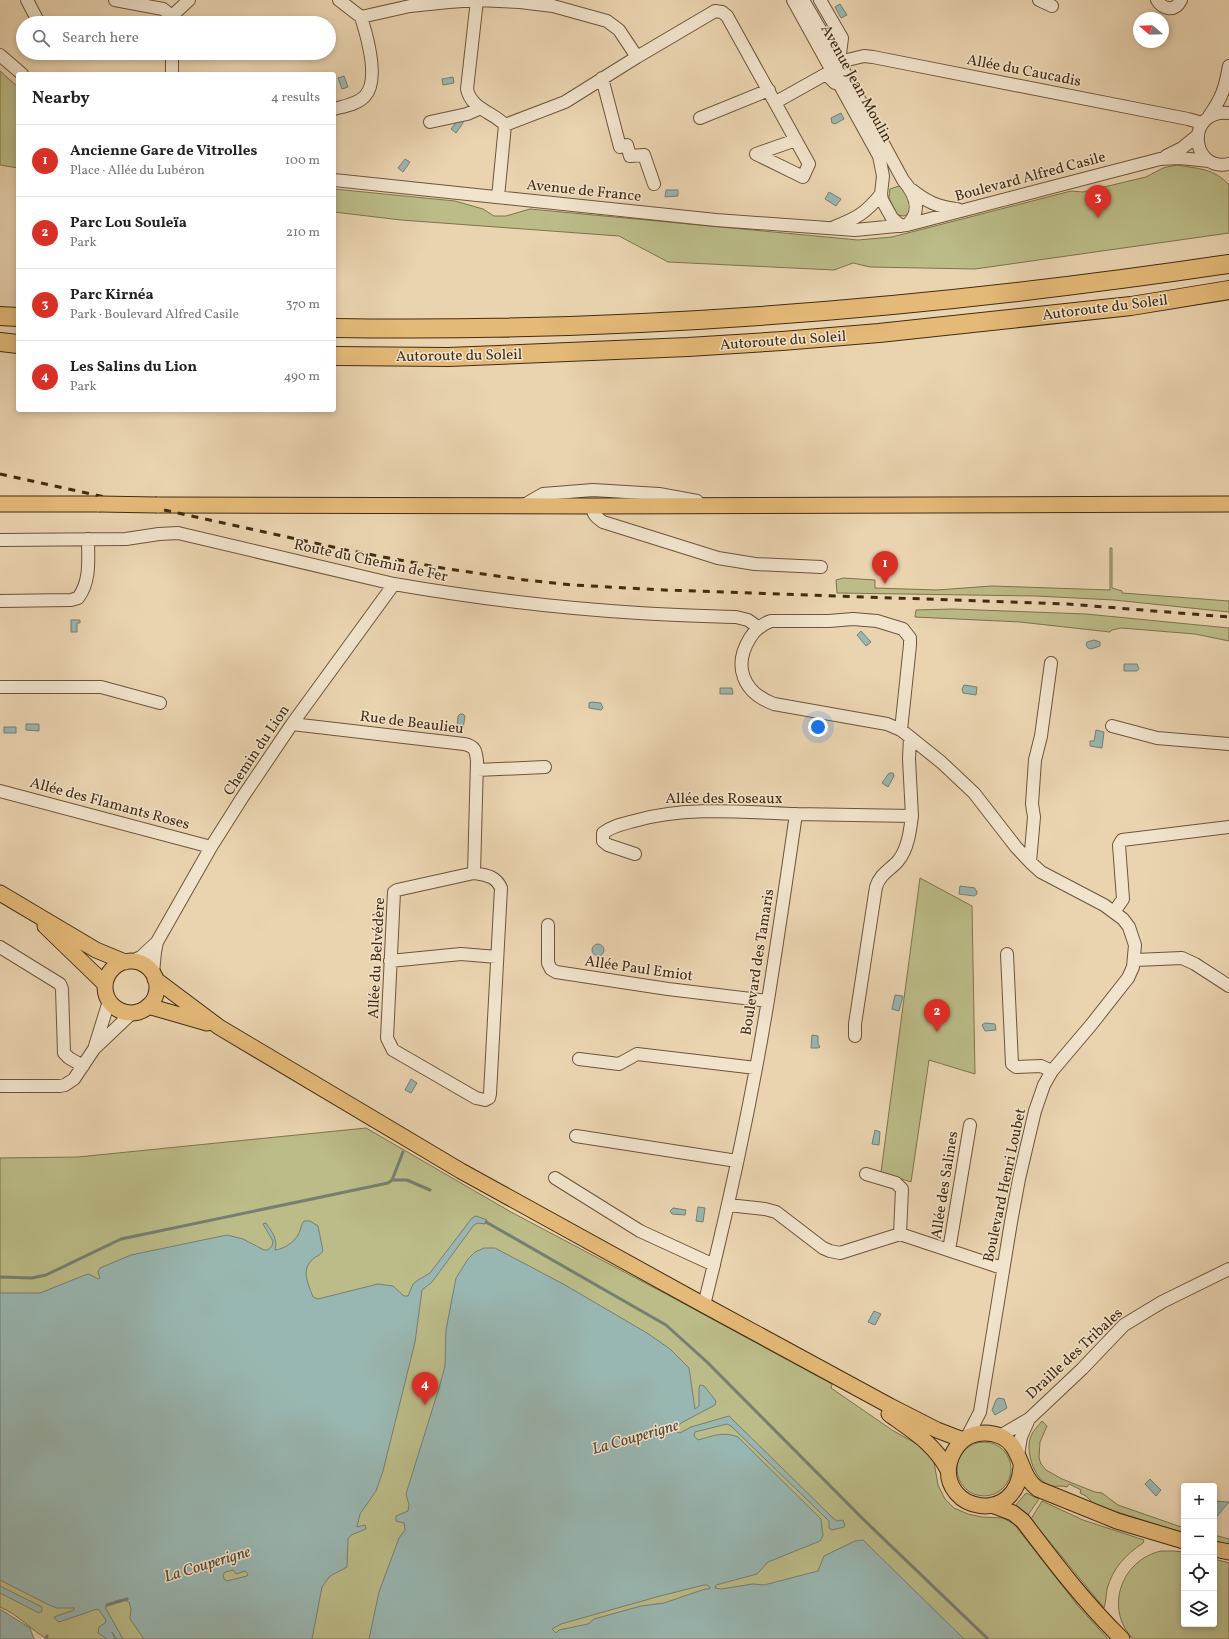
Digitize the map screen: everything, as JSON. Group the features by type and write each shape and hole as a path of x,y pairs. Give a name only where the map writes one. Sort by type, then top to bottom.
{"highway":[{"name":"Autoroute du Soleil","path":"336,328 412,329 566,326 791,314 880,307 1057,288 1229,264"},
{"name":"Autoroute du Soleil","path":"336,356 448,357 688,347 782,341 879,333 1131,306 1229,290"},
{"path":"1131,306 1229,300"},
{"path":"0,316 16,317"},
{"path":"0,342 16,344"}],"main road":[{"path":"0,504 593,506 1229,504"},
{"path":"0,892 96,950 144,965 154,976 219,1028 461,1171 831,1374 937,1430 965,1439"},
{"path":"29,910 105,984"},
{"path":"128,961 118,964 107,976 105,984 106,993 109,1001 115,1008 123,1012 132,1013 140,1011 148,1006 156,994 154,976"},
{"path":"148,1006 175,1013 219,1028"},
{"path":"831,1374 928,1442 938,1452 948,1470 954,1490 971,1504 981,1506 992,1505 1002,1502 1010,1496 1017,1487 1020,1477 1020,1461"},
{"path":"948,1470 950,1458 955,1448 965,1439 978,1434 996,1435 1007,1441 1020,1461 1031,1484 1044,1492 1117,1521 1181,1540"},
{"path":"992,1505 1013,1513 1023,1521 1086,1602 1122,1639"},
{"path":"1217,1550 1229,1552"}],"street":[{"path":"26,0 35,16"},
{"path":"115,0 163,9 170,16"},
{"path":"173,16 176,0"},
{"path":"176,16 189,0"},
{"path":"336,108 361,100 368,92 371,84 372,70 361,17 340,0"},
{"path":"361,17 410,6 449,2 477,0 553,3 607,21 619,30 637,56"},
{"path":"477,0 467,89 468,96 481,108 505,125"},
{"name":"Avenue Jean Moulin","path":"793,0 880,156 882,189 890,216 904,225"},
{"name":"Avenue Jean Moulin","path":"803,0 907,184"},
{"name":"Avenue Jean Moulin","path":"820,0 842,38 839,62"},
{"path":"1039,0 1052,6"},
{"path":"1157,0 1162,6 1168,9 1176,7 1181,0"},
{"path":"505,125 565,102 637,56 715,11 722,12 726,16 776,102 796,140"},
{"path":"0,55 20,72"},
{"name":"Allée du Caucadis","path":"839,62 864,56 873,57 1180,117 1206,120"},
{"path":"172,60 172,72"},
{"path":"1160,159 1182,148 1197,136 1219,102 1224,90 1229,66"},
{"path":"776,102 826,74 844,92"},
{"path":"602,78 620,147 627,145 630,156 644,155 654,184"},
{"path":"700,118 769,90"},
{"path":"1224,90 1229,103"},
{"path":"430,122 474,112 481,108"},
{"path":"1206,120 1216,113 1229,113"},
{"path":"498,197 505,125"},
{"path":"1197,136 1200,150 1209,160 1216,164 1229,164"},
{"path":"1160,159 1180,158 1209,160"},
{"name":"Boulevard Alfred Casile","path":"904,225 1160,159"},
{"name":"Avenue de France","path":"336,180 716,220 855,230 904,225"},
{"path":"882,189 907,184"},
{"path":"907,184 927,202 935,205 966,209"},
{"path":"904,225 912,220 917,208 916,202 907,184"},
{"name":"Avenue de France","path":"831,228 853,220 866,212 882,189"},
{"path":"524,505 543,494 593,490 659,494 720,505"},
{"path":"593,506 592,511 595,516 603,522 702,554 755,564 821,567"},
{"name":"Route du Chemin de Fer","path":"0,540 126,538 178,533 394,584 518,602 639,613 736,617 748,620 759,628"},
{"path":"0,601 70,600 78,598 86,584 88,576 88,539"},
{"name":"Chemin du Lion","path":"128,961 141,957 157,942 211,847 292,724 394,584"},
{"path":"759,628 771,622 853,619 877,621 895,626 907,633 910,638 906,734 912,816 907,840 900,857 881,876 876,887 854,1024 855,1036"},
{"name":"Boulevard Henri Loubet","path":"759,628 752,635 744,650 741,664 745,681 760,698 774,704 887,724 906,734 941,762 974,793 1030,862 1041,872 1072,887 1114,912 1123,919 1133,935 1135,960 1128,978 1052,1071 1044,1086 1035,1111 1019,1179 1002,1268 980,1412 965,1439"},
{"path":"1030,862 1034,818 1032,804 1035,760 1041,736 1050,663"},
{"path":"0,687 92,686 101,687 160,703"},
{"name":"Rue de Beaulieu","path":"292,724 469,745 476,750 477,770 474,873"},
{"path":"1112,726 1157,738 1229,744"},
{"path":"477,770 545,767"},
{"name":"Allée des Flamants Roses","path":"0,791 211,847"},
{"name":"Allée des Roseaux","path":"635,854 608,845 603,841 603,833 616,825 646,817 670,813 723,811 796,814"},
{"path":"796,814 912,816"},
{"name":"Boulevard des Tamaris","path":"704,1305 728,1205 756,1068 768,1001 796,814"},
{"path":"1114,912 1122,899 1119,845 1122,840 1229,827"},
{"name":"Allée du Belvédère","path":"474,873 491,876 499,882 501,888 490,1094 489,1098 485,1100 476,1098 393,1050 387,1038 394,892 397,890 474,873"},
{"name":"Allée Paul Emiot","path":"548,925 548,963 551,970 556,972 668,989 768,1001"},
{"name":"Chemin du Lion","path":"154,976 157,942"},
{"path":"0,947 60,984 62,989 64,1053 69,1058 83,1066"},
{"path":"390,961 461,954 497,957"},
{"path":"1007,954 1012,1064 1016,1067 1041,1066 1052,1071"},
{"path":"1135,960 1182,958 1189,960 1229,986"},
{"path":"94,1049 109,1001"},
{"path":"0,1086 65,1085 74,1079 94,1049 132,1013"},
{"path":"579,1059 619,1064 637,1054 756,1068"},
{"name":"Allée des Salines","path":"949,1250 970,1125"},
{"path":"576,1136 736,1161"},
{"path":"866,1174 896,1183 902,1189 900,1234"},
{"path":"555,1178 640,1231 714,1265"},
{"path":"728,1205 765,1209 776,1212 823,1248 836,1253 900,1234 1002,1268"},
{"name":"Draille des Tribales","path":"996,1435 1029,1420 1082,1369 1124,1325 1162,1302 1229,1269"},
{"path":"980,1412 985,1424 996,1435"},
{"name":"Draille des Tribales","path":"1020,1461 1021,1437 1029,1420"}],"green space":[{"path":"0,71 16,85 16,168 0,165"},
{"path":"1177,165 1205,170 1218,175 1223,179 1229,185 1229,233 975,269 870,267 853,263 834,270 668,262 619,236 401,220 336,212 336,189 455,201 483,209 494,216 506,216 530,209 858,240 892,237 1071,191 1083,192 1146,177 1163,168"},
{"path":"899,186 912,203 911,211 904,216 897,215 889,198 890,189"},
{"path":"1110,548 1112,548 1112,588 1122,591 1122,593 1229,601 1229,612 1114,600 1036,596 837,593 836,580 843,578 875,580 875,588 937,590 992,586 1110,590"},
{"path":"952,609 1086,614 1229,628 1229,641 1195,634 1121,628 1110,632 1020,622 915,617 916,610"},
{"path":"920,878 972,906 975,1074 929,1060 911,1182 881,1172"},
{"path":"366,1128 511,1212 832,1384 831,1388 892,1430 922,1447 929,1454 934,1462 938,1485 945,1499 954,1508 968,1514 982,1517 1003,1518 1014,1524 1079,1607 1108,1639 47,1639 13,1614 0,1607 0,1158 78,1157"},
{"path":"1042,1421 1047,1426 1040,1442 1039,1458 1041,1464 1046,1470 1062,1479 1095,1492 1102,1493 1118,1505 1181,1527 1181,1532 1095,1505 1086,1496 1080,1493 1081,1490 1069,1484 1067,1487 1052,1486 1046,1483 1041,1479 1033,1467 1029,1452 1030,1439"},
{"path":"979,1442 989,1442 999,1446 1007,1454 1011,1464 1011,1474 1007,1484 999,1492 989,1496 979,1496 969,1492 961,1484 957,1474 957,1464 961,1454 969,1446"},
{"path":"1026,1493 1039,1499 1028,1515 1015,1506"},
{"path":"1042,1501 1083,1520 1144,1540 1143,1543 1125,1557 1116,1568 1107,1589 1104,1608 1031,1519"},
{"path":"1217,1536 1229,1539 1229,1544 1217,1542"},
{"path":"1161,1551 1181,1552 1181,1627 1217,1627 1217,1560 1229,1563 1229,1639 1133,1639 1124,1627 1120,1614 1119,1600 1121,1587 1127,1575 1136,1564 1147,1556"}],"water":[{"path":"840,4 847,15 841,18 835,7"},
{"path":"344,76 348,87 342,89 338,78"},
{"path":"453,77 454,83 443,85 442,79"},
{"path":"841,113 844,119 835,124 832,123 831,118"},
{"path":"459,119 463,121 463,123 456,133 451,129"},
{"path":"405,159 410,162 403,172 398,168"},
{"path":"666,190 678,190 678,196 665,197"},
{"path":"829,192 841,199 836,206 825,199"},
{"path":"71,620 80,620 80,623 77,623 77,632 71,632"},
{"path":"861,631 871,642 866,646 857,635"},
{"path":"1094,640 1100,642 1100,646 1091,649 1088,648 1086,645 1087,642"},
{"path":"1124,664 1137,664 1139,669 1137,671 1124,671"},
{"path":"964,685 977,687 976,695 963,693 962,689"},
{"path":"720,688 732,688 733,694 720,694"},
{"path":"589,703 601,703 603,708 601,710 589,708"},
{"path":"460,714 465,716 463,729 457,728 458,716"},
{"path":"26,724 39,724 39,731 26,730"},
{"path":"4,727 16,727 16,733 4,733"},
{"path":"1096,730 1104,732 1102,748 1090,746 1090,741 1094,741"},
{"path":"889,773 893,773 894,776 888,787 882,783"},
{"path":"960,886 975,888 977,894 974,896 959,894"},
{"path":"596,944 600,944 604,950 600,956 596,956 592,952 592,948"},
{"path":"895,995 903,996 899,1011 892,1009"},
{"path":"985,1023 995,1024 996,1030 985,1031 982,1025"},
{"path":"812,1035 818,1036 818,1044 820,1047 811,1048"},
{"path":"411,1079 417,1083 411,1093 405,1090"},
{"path":"875,1130 880,1132 879,1145 872,1144"},
{"path":"698,1207 705,1208 703,1222 696,1221"},
{"path":"673,1208 686,1210 685,1215 672,1214 670,1211"},
{"path":"476,1216 487,1220 485,1224 478,1223 474,1225 432,1282 422,1290 415,1342 383,1471 376,1491 360,1514 357,1527 365,1525 366,1529 351,1535 348,1539 347,1567 330,1576 322,1587 312,1639 144,1639 130,1619 131,1609 129,1602 120,1600 105,1607 123,1639 117,1639 112,1632 115,1639 107,1639 98,1633 99,1627 105,1623 106,1620 99,1610 97,1609 59,1622 54,1617 74,1610 74,1608 57,1608 49,1605 0,1580 0,1293 40,1293 89,1274 98,1279 100,1278 98,1272 100,1268 131,1255 227,1235 243,1239 264,1250 268,1250 272,1246 273,1241 263,1224 266,1223 276,1242 275,1250 289,1244 299,1233 304,1221 310,1221 318,1226 323,1251 311,1261 307,1269 307,1279 313,1297 318,1299 378,1284 393,1286 404,1296 408,1296 413,1284 430,1273 472,1218","holes":["233,1570 236,1574 245,1571 248,1574 247,1576 227,1581 224,1579 223,1575 225,1572"]},
{"path":"484,1248 495,1248 565,1285 647,1333 670,1349 689,1368 695,1409 699,1406 700,1385 704,1386 716,1401 715,1405 681,1423 676,1429 677,1432 680,1433 691,1427 729,1416 834,1519 837,1521 843,1520 845,1525 844,1527 832,1530 829,1528 829,1521 731,1426 727,1424 695,1432 694,1436 698,1440 723,1434 738,1437 821,1519 823,1536 820,1541 768,1562 757,1574 716,1585 715,1588 721,1589 753,1584 764,1585 818,1571 824,1556 855,1541 863,1540 964,1639 369,1639 379,1592 399,1538 405,1530 404,1523 396,1521 396,1516 408,1511 409,1505 406,1494 445,1366 446,1330 456,1278 468,1259 475,1252","holes":["707,1585 710,1587 709,1589 664,1603 641,1606 594,1619 588,1624 559,1630 556,1633 552,1629 561,1624 660,1596"]},
{"path":"874,1311 881,1314 875,1325 868,1322"},
{"path":"998,1398 1004,1399 1007,1408 995,1415 992,1410"},
{"path":"1150,1479 1161,1490 1156,1496 1145,1484"},
{"path":"1217,1501 1229,1502 1217,1516"},
{"path":"0,1586 42,1607 42,1611 39,1613 0,1593"},
{"path":"0,1609 30,1628 34,1639 0,1639"}],"waterway":[{"path":"0,1277 32,1278 46,1275 121,1239 388,1183 392,1180 403,1152"},
{"path":"392,1180 407,1180 430,1190"},
{"path":"486,1222 666,1325 707,1362 864,1520 988,1639"},
{"name":"La Couperigne","path":"107,1605 127,1599"}],"railway":[{"path":"0,474 346,550 448,569 525,580 573,585 664,590 1068,604 1229,617"}],"place":[{"name":"Parc Kirnéa","path":"1098,218"},
{"name":"Ancienne Gare de Vitrolles","path":"885,584"},
{"name":"Parc Lou Souleïa","path":"937,1032"},
{"name":"Les Salins du Lion","path":"425,1405"}]}
